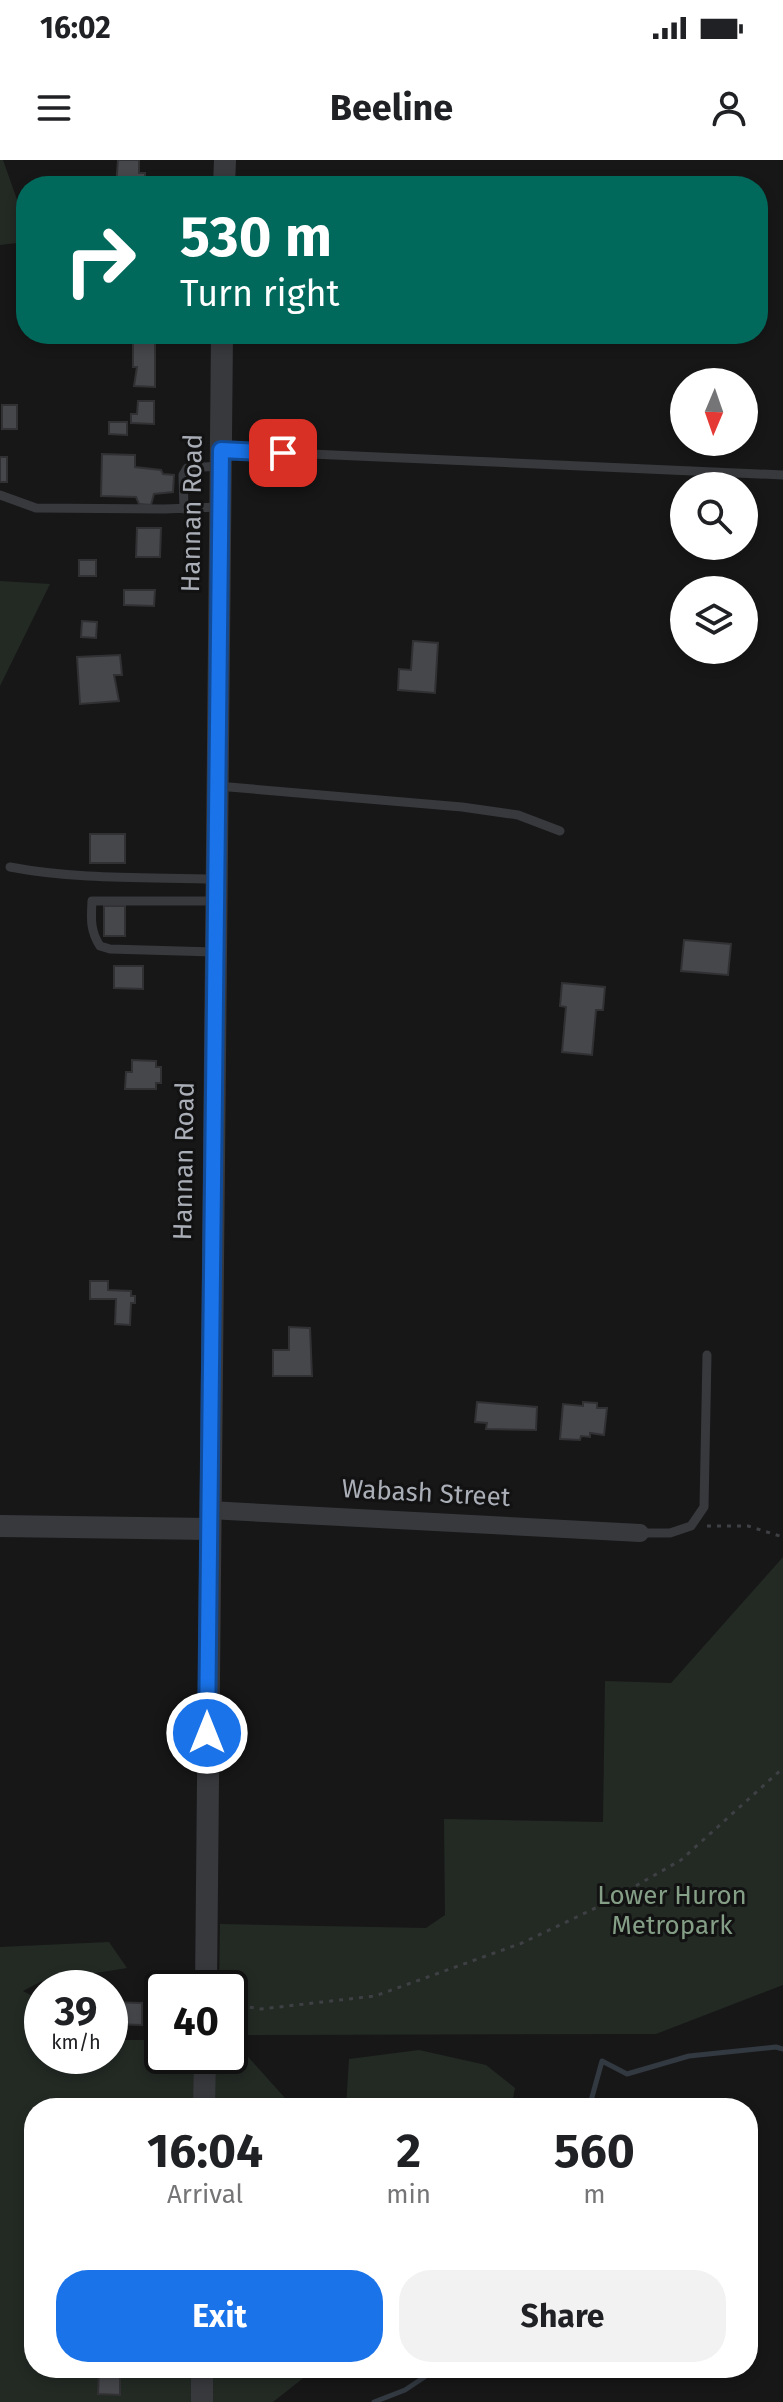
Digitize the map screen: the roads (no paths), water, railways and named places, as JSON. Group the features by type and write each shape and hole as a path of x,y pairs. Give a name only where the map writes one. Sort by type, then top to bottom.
{"street":[{"name":"Hannan Road","path":"206,1970 222,344"},
{"name":"Wabash Street","path":"0,1526 209,1519 640,1533"},
{"path":"204,2098 205,2074"},
{"path":"202,2378 202,2402"}],"lane":[{"path":"184,509 183,475 187,468 221,458 783,475"},
{"path":"0,495 36,508 220,507"},
{"path":"217,786 476,809 518,815 560,831"},
{"path":"10,867 49,875 216,879"},
{"path":"214,952 110,949 100,946 93,935 91,917 92,901 215,901"},
{"path":"640,1533 670,1533 691,1526 704,1507 707,1355"}],"waterway":[{"path":"592,2098 602,2061 627,2074 689,2056 776,2047 783,2049"},
{"path":"374,2402 405,2390 423,2378"}],"park label":[{"name":"Lower Huron Metropark","path":"672,1910"}]}
